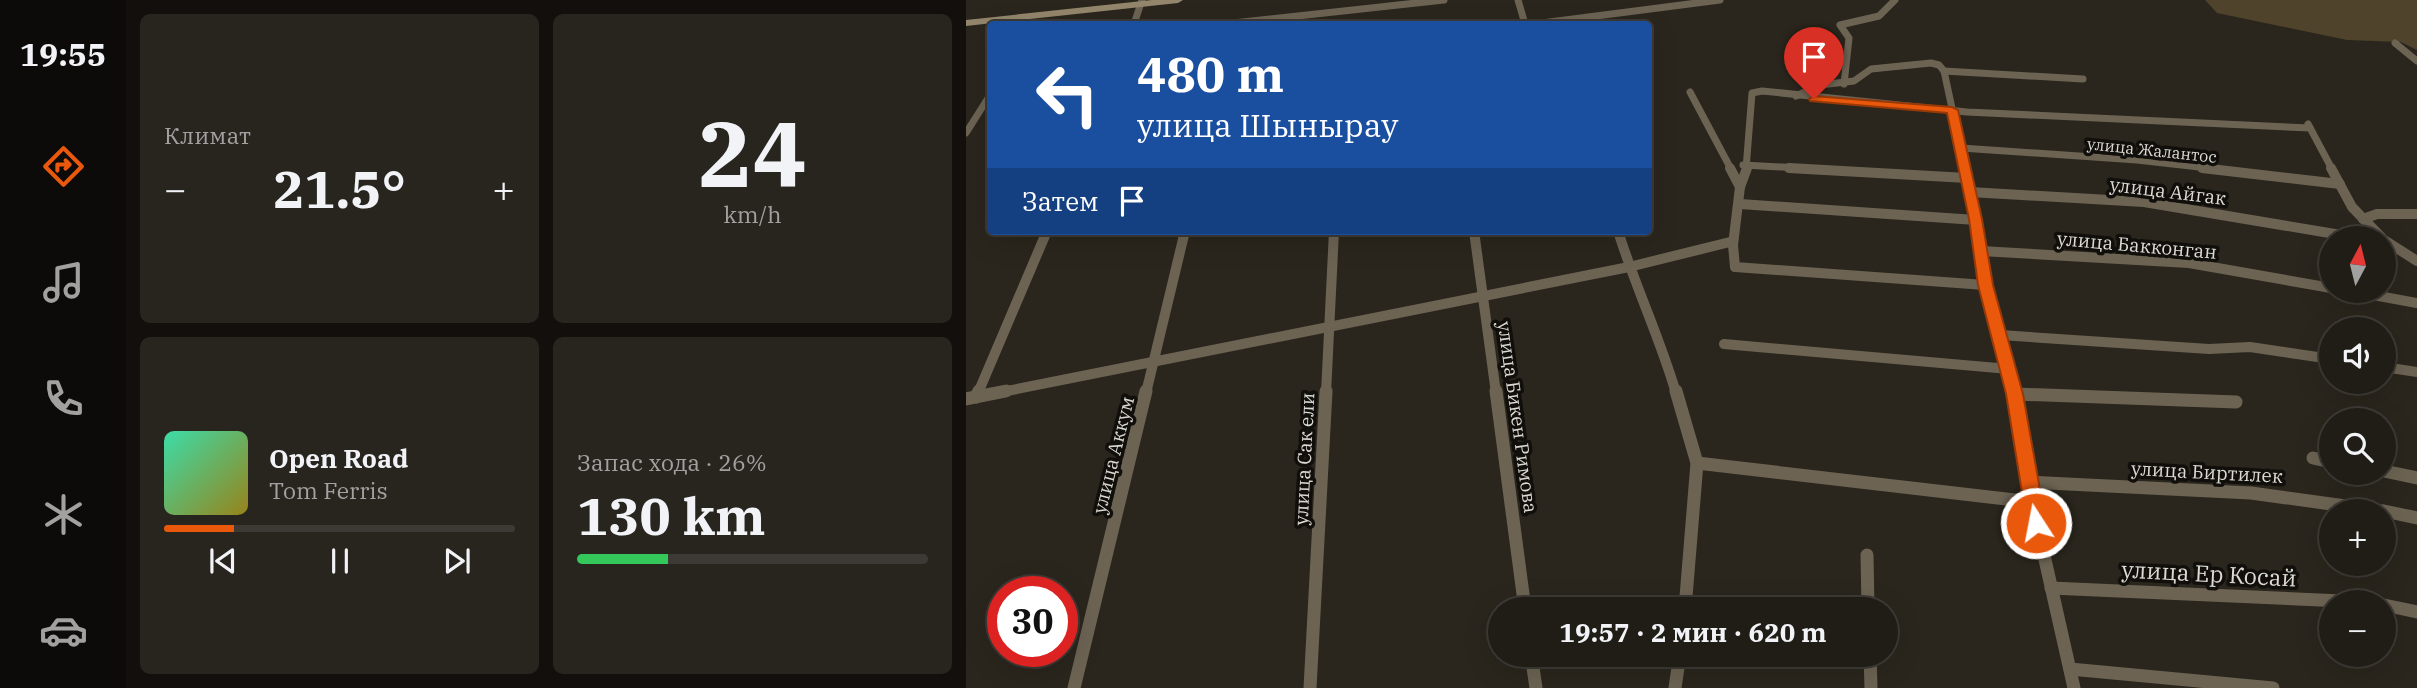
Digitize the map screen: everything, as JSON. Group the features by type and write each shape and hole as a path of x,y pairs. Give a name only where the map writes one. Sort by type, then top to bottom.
{"main road":[{"path":"966,23 1178,0"}],"street":[{"path":"1252,21 1444,0"},
{"path":"1518,0 1524,21"},
{"path":"1557,21 1720,0"},
{"path":"1844,84 1849,38 1840,25 1878,17 1891,9 1895,0"},
{"path":"1135,21 1141,2"},
{"path":"2395,43 2417,61"},
{"path":"1796,96 1820,85 1844,84 1871,69 1931,63 1939,65 1944,71 1976,219 1985,285 2015,394 2032,502 2074,688"},
{"path":"1944,71 2083,79"},
{"path":"1690,92 1740,187"},
{"name":"улица Жалантос","path":"1748,165 1752,93 1832,102 1952,110 2308,124 2340,184"},
{"path":"966,133 987,99"},
{"name":"улица Жалантос","path":"1961,148 2137,160 2340,184"},
{"path":"1729,165 1967,178"},
{"path":"1748,165 1740,187 1740,204 1730,242 1735,267 1985,285"},
{"path":"2340,184 2351,207 2370,226"},
{"name":"улица Айгак","path":"1970,192 2144,202 2319,231"},
{"path":"1740,204 1976,219"},
{"path":"2363,219 2377,215 2417,214"},
{"path":"969,400 1045,235"},
{"name":"улица Аккум","path":"1074,688 1184,235"},
{"name":"улица Сак ели","path":"1310,688 1334,235"},
{"name":"улица Бикен Римова","path":"1474,235 1523,597"},
{"path":"1619,235 1629,267 1664,351 1697,463 1686,597"},
{"path":"969,400 1154,359 1629,267 1730,242"},
{"path":"2396,248 2417,261"},
{"name":"улица Бакконган","path":"1981,251 2189,263 2319,286"},
{"path":"2396,299 2417,303"},
{"path":"2000,335 2208,349 2250,347 2319,357"},
{"path":"1724,344 2009,369"},
{"path":"2396,369 2417,372"},
{"path":"2015,394 2236,402"},
{"path":"2313,458 2319,459"},
{"path":"1697,463 2032,502"},
{"path":"2396,474 2417,478"},
{"name":"улица Биртилек","path":"2029,482 2249,493 2319,499"},
{"name":"улица Биртилек","path":"2396,514 2417,518"},
{"path":"1867,555 1868,597"},
{"name":"улица Ер Косай","path":"2051,588 2319,600"},
{"path":"2396,608 2417,612"},
{"path":"1533,667 1536,688"},
{"path":"1675,688 1677,667"},
{"path":"1870,667 1871,688"},
{"path":"2070,669 2273,688"}],"shaded area":[{"path":"2205,0 2417,0 2417,50 2401,42 2347,40 2217,13"}],"route":[{"path":"1814,99 1952,110 1976,219 1985,285 2015,394 2036,523"}]}
